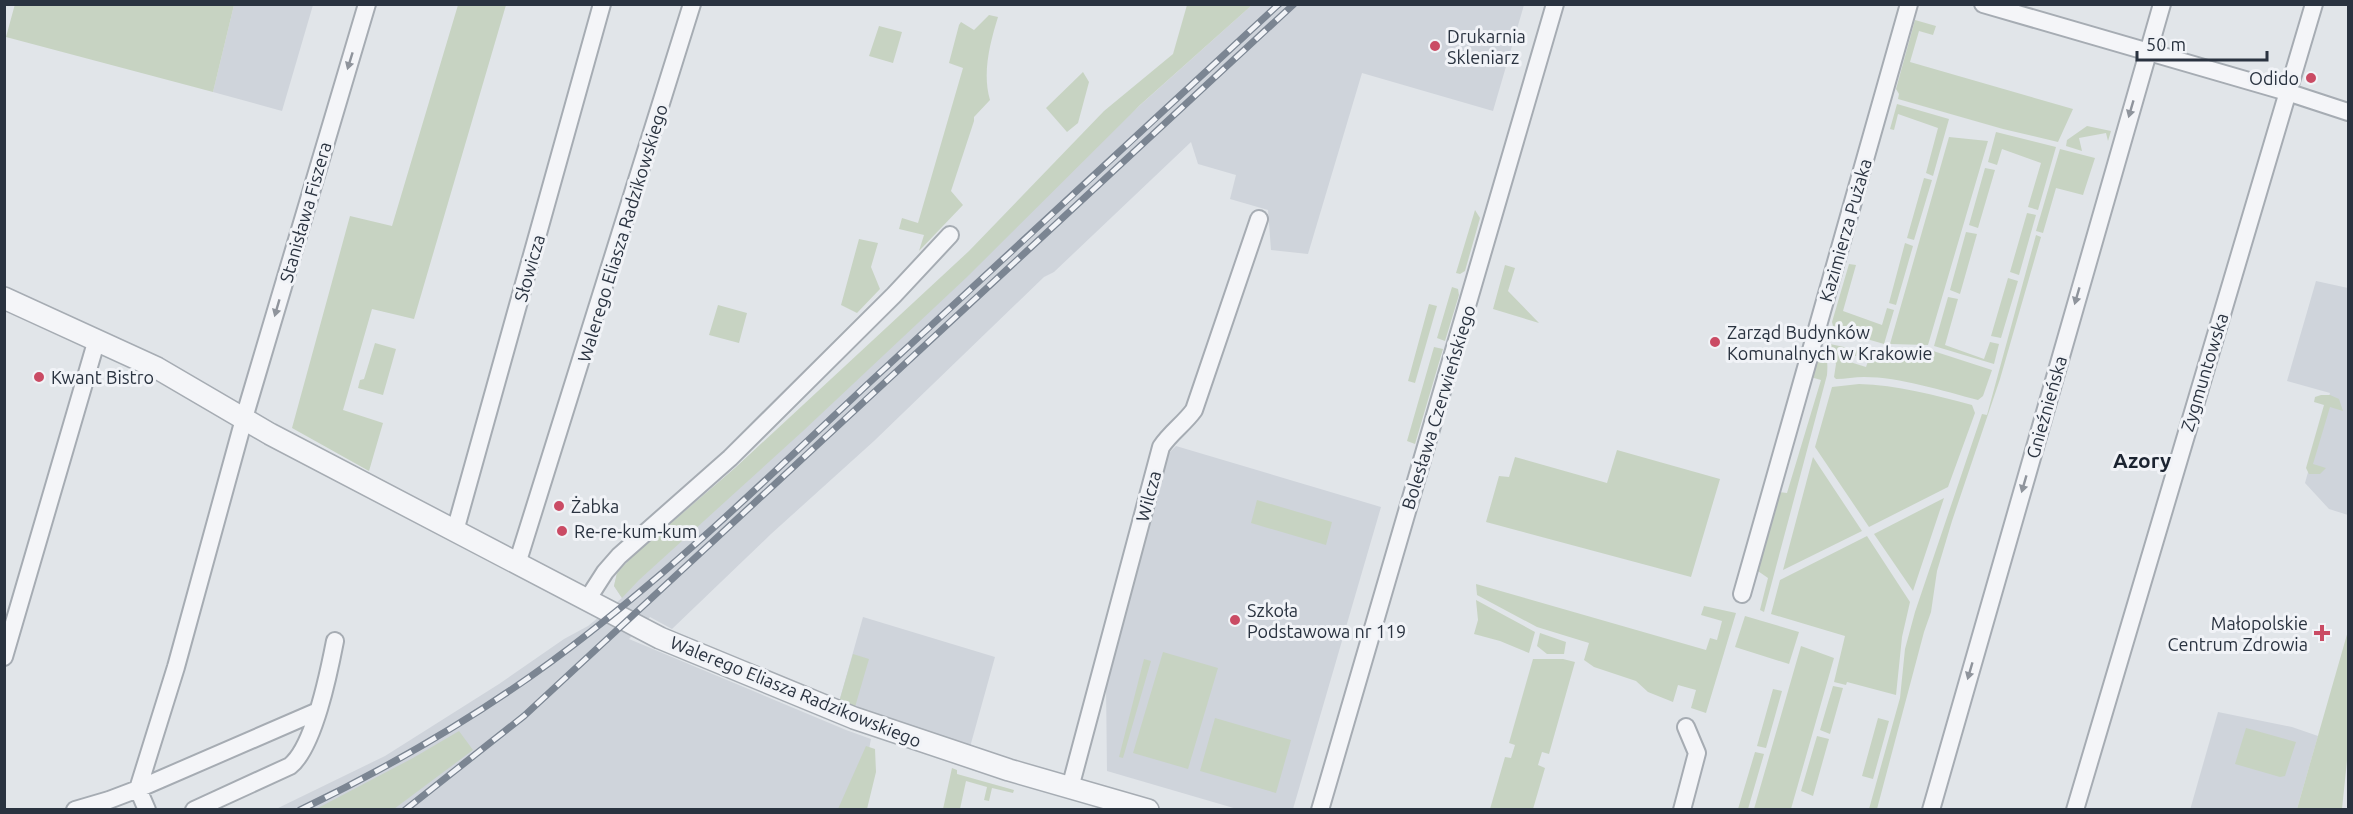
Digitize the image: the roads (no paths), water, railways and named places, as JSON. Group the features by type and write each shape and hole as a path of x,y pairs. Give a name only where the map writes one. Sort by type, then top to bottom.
{"street":[{"name":"Stanisława Fiszera","path":"138,789 176,667 244,419 367,4"},
{"name":"Słowicza","path":"455,531 602,4"},
{"name":"Walerego Eliasza Radzikowskiego","path":"517,564 692,4"},
{"name":"Bolesława Czerwieńskiego","path":"1320,810 1555,4"},
{"name":"Kazimierza Pużaka","path":"1742,594 1909,4"},
{"path":"1983,4 2349,112"},
{"name":"Gnieźnieńska","path":"1930,810 2162,4"},
{"name":"Zygmuntowska","path":"2075,810 2314,4"},
{"name":"Wilcza","path":"1070,788 1161,447 1194,410 1259,219"},
{"path":"587,600 605,572 619,556 730,458 894,295 950,235"},
{"name":"Walerego Eliasza Radzikowskiego","path":"4,298 156,368 244,419 660,638 854,718 963,756 1148,810"},
{"path":"4,657 97,339"},
{"path":"194,810 290,766 299,759 318,711 335,641"},
{"path":"75,810 138,789 318,711"},
{"path":"1682,810 1697,753 1686,728"},
{"path":"138,789 147,810"}],"railway":[{"path":"300,810 376,772 485,707 555,659 626,604 732,511 1279,4"},
{"path":"405,810 524,716 1294,4"}],"place":[{"name":"Drukarnia Skleniarz","path":"1435,46"},
{"name":"Odido","path":"2311,78"},
{"name":"Zarząd Budynków Komunalnych w Krakowie","path":"1715,342"},
{"name":"Kwant Bistro","path":"39,377"},
{"name":"Żabka","path":"559,506"},
{"name":"Re-re-kum-kum","path":"562,531"},
{"name":"Szkoła Podstawowa nr 119","path":"1235,620"},
{"name":"Małopolskie Centrum Zdrowia","path":"2322,633"}],"district":[{"name":"Azory","path":"2142,460"}]}
